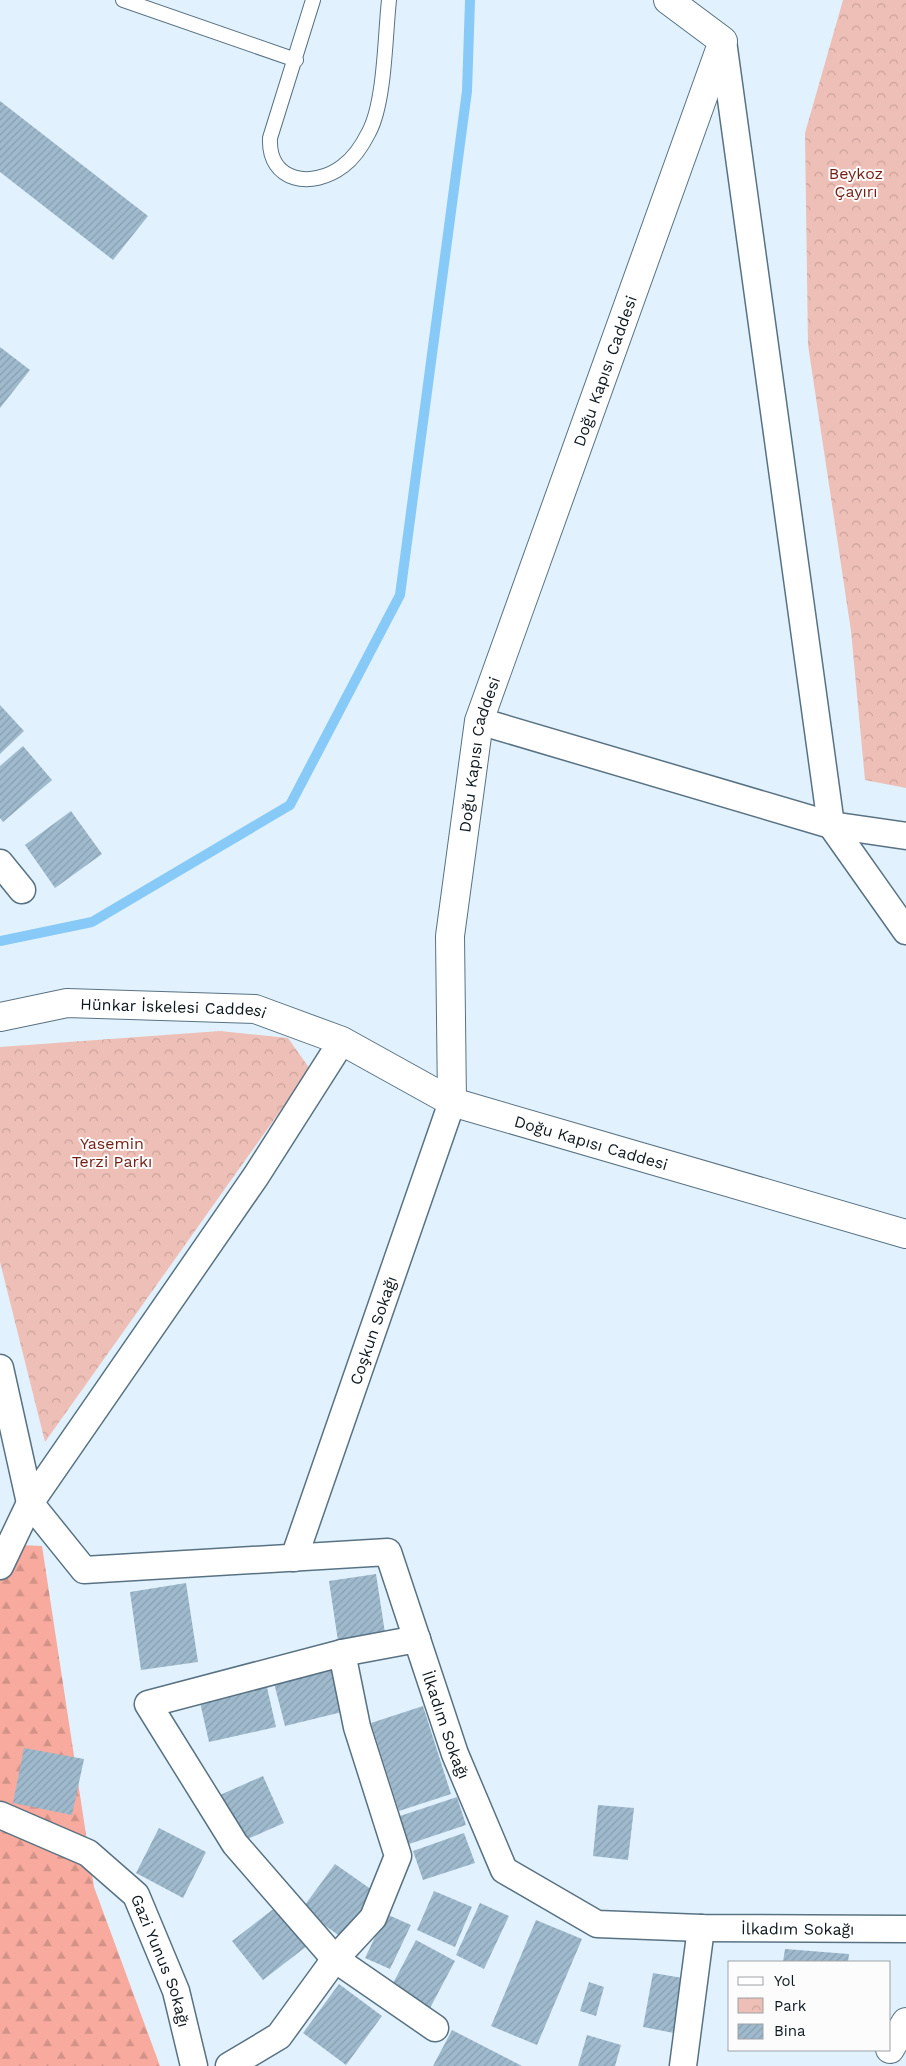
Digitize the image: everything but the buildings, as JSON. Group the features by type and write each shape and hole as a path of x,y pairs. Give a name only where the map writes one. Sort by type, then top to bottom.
{"street":[{"path":"668,0 723,41 831,825 906,931"},
{"name":"Doğu Kapısı Caddesi","path":"723,41 478,721 450,936 452,1102 906,1234"},
{"path":"478,721 831,825 906,836"},
{"path":"0,863 22,890"},
{"name":"Hünkar İskelesi Caddesi","path":"0,1017 67,1003 255,1009 342,1041 452,1102"},
{"path":"0,1566 30,1503 256,1176 342,1041"},
{"name":"Coşkun Sokağı","path":"294,1558 452,1102"},
{"path":"0,1368 30,1503"},
{"name":"İlkadım Sokağı","path":"30,1503 84,1570 388,1552 455,1754 504,1870 597,1924 701,1928 906,1929"},
{"path":"417,1639 342,1652 148,1704 235,1844 335,1959 435,2028"},
{"path":"229,2066 278,2036 335,1959 373,1918 398,1856 357,1727 342,1652"},
{"name":"Gazi Yunus Sokağı","path":"0,1815 88,1853 136,1895 176,1991 194,2066"},
{"path":"683,2066 701,1928"},
{"path":"891,2046 906,2022"},
{"path":"880,2066 888,2051"}],"lane":[{"path":"123,0 296,60"},
{"path":"313,0 296,60 273,128 270,148 278,168 286,176 301,179 315,179 331,174 344,166 358,150 375,118 379,102 389,0"}],"green space":[{"name":"Beykoz Çayırı","path":"843,0 906,0 906,788 865,780 851,631 808,345 805,133"},
{"name":"Yasemin Terzi Parkı","path":"220,1031 288,1038 310,1069 45,1442 0,1262 0,1047"},
{"path":"0,1544 42,1546 94,1887 160,2066 0,2066"}],"waterway":[{"path":"0,941 92,922 290,805 400,595 467,91 470,0"}]}
